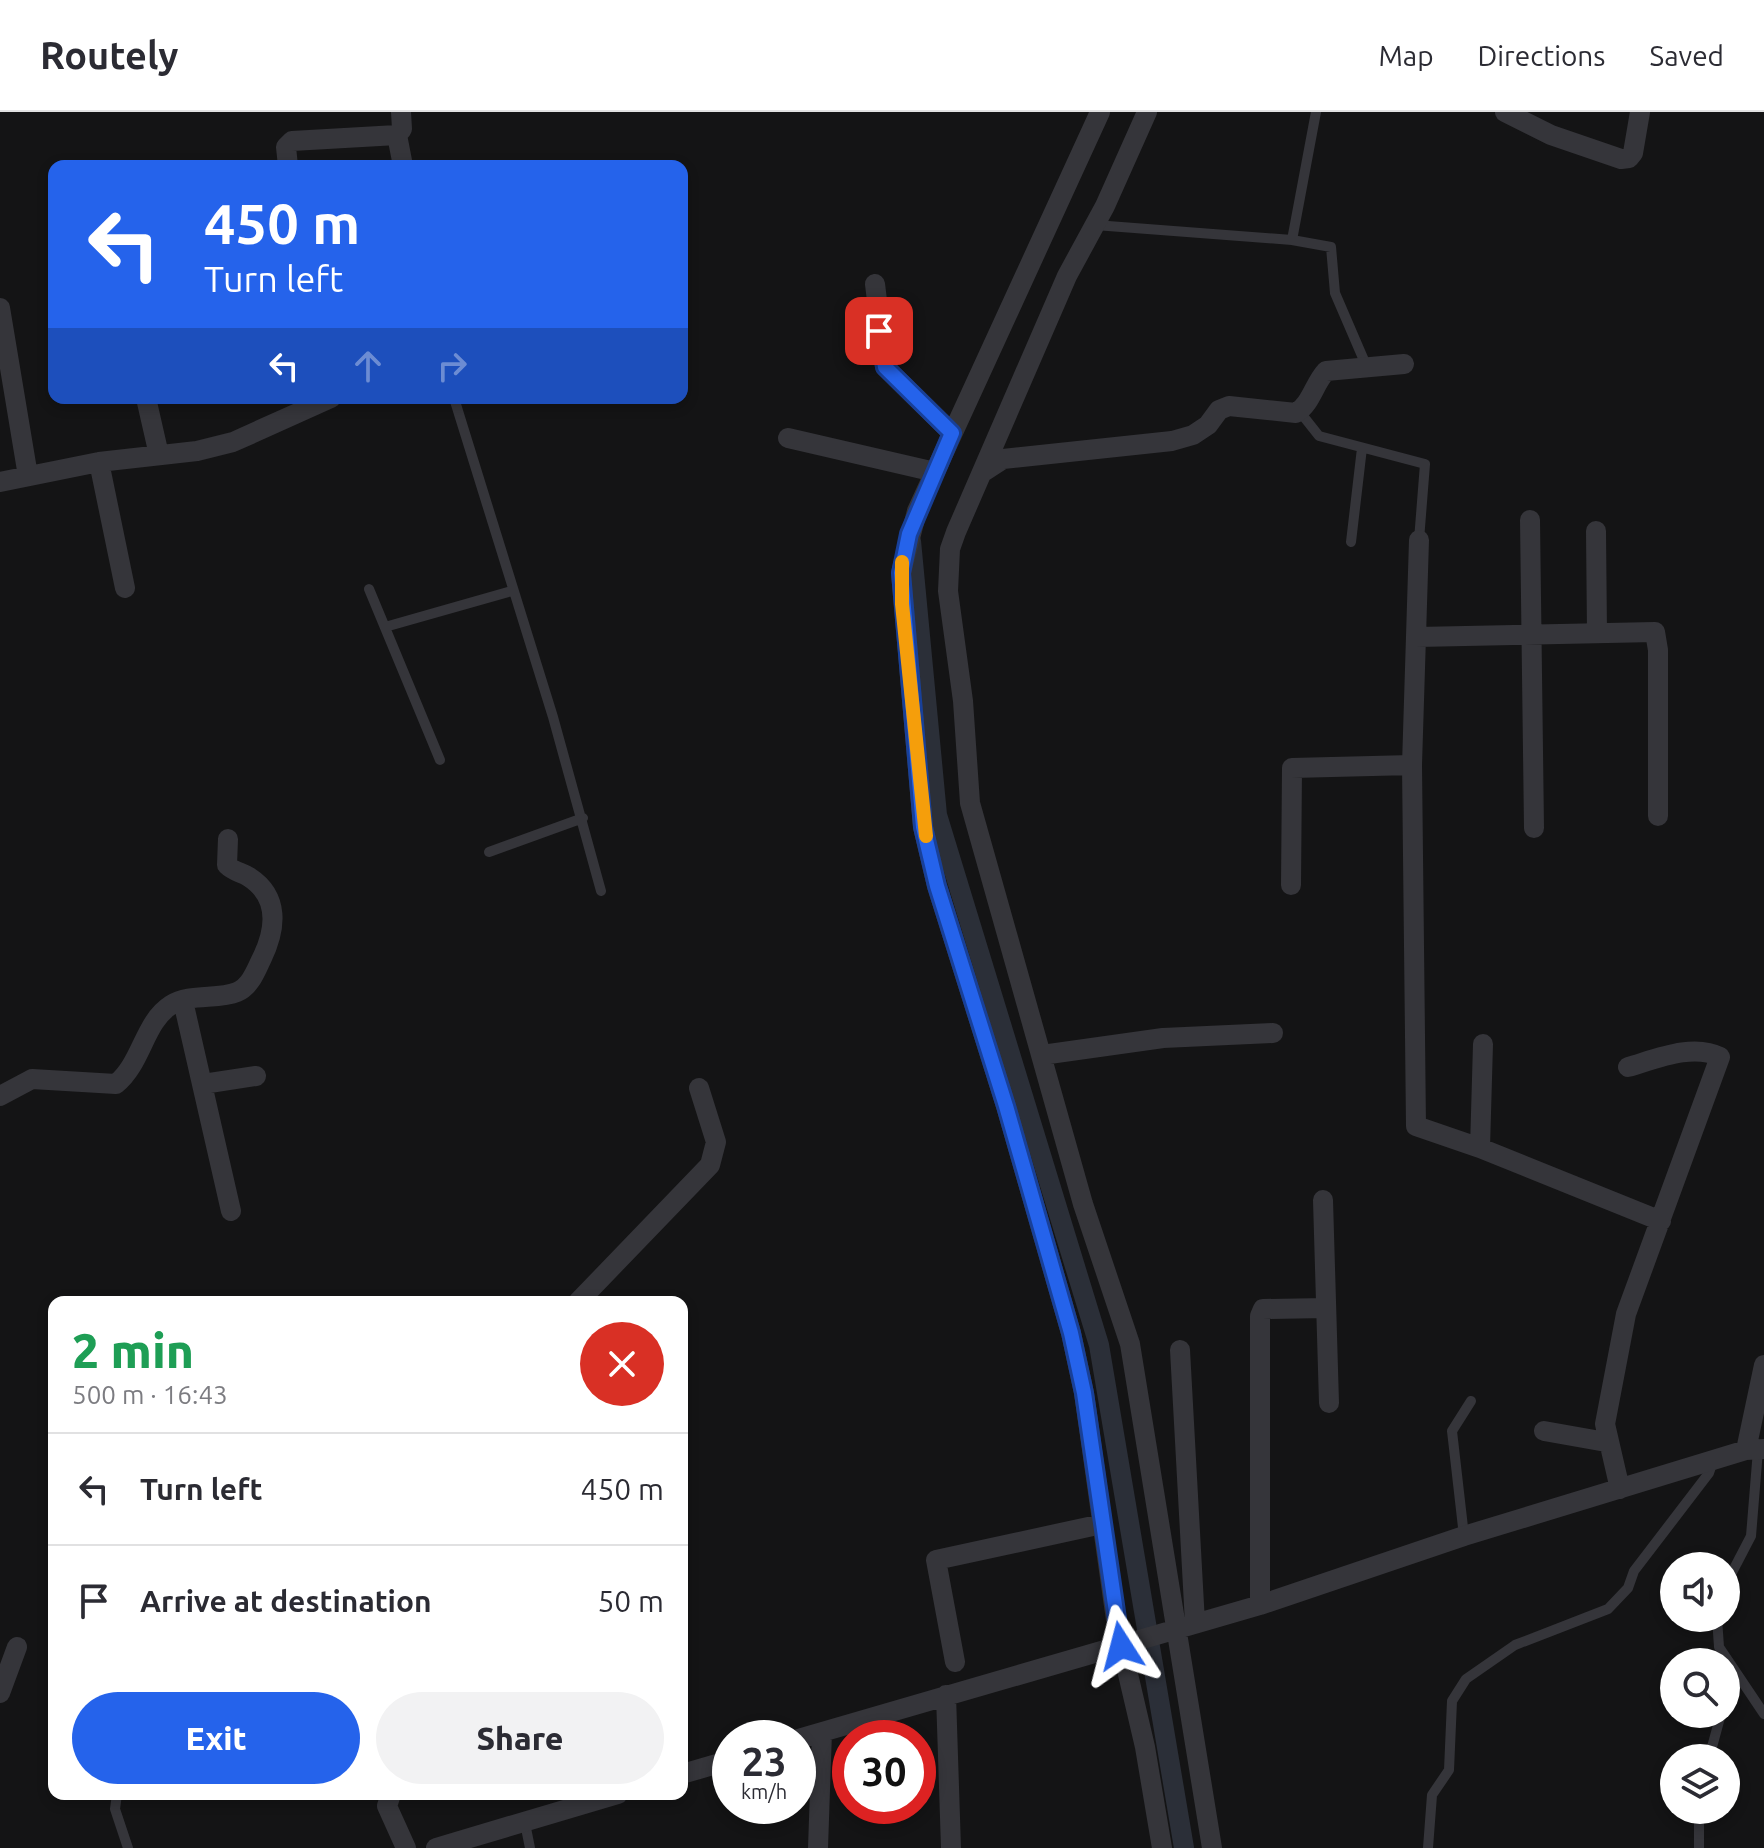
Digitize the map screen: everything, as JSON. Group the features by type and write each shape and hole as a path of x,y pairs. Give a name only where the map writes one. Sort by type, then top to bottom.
{"street":[{"path":"287,160 286,147 299,139 397,135 402,129 401,112"},
{"path":"1100,112 935,472 909,534 901,573 923,827 937,886 1006,1106 1071,1333 1084,1393 1102,1524 1162,1848"},
{"path":"1147,112 1095,225 1067,276 953,540 948,568 970,803 1083,1204 1130,1344 1212,1848"},
{"path":"1505,112 1551,135 1621,159 1629,158 1633,153 1640,112"},
{"path":"397,135 402,160"},
{"path":"875,284 885,367 952,433"},
{"path":"0,308 28,476"},
{"path":"983,472 1003,459 1172,441 1193,435 1208,425 1219,410 1229,406 1300,412 1326,371 1366,365 1404,364"},
{"path":"147,404 159,455"},
{"path":"0,482 99,462 233,442 318,404"},
{"path":"788,438 935,472"},
{"path":"99,462 125,588"},
{"path":"1530,520 1534,828"},
{"path":"1596,531 1597,633"},
{"path":"1419,540 1412,765 1416,1126 1480,1148 1661,1221"},
{"path":"1417,637 1655,632 1658,816"},
{"path":"1291,885 1292,768 1412,765"},
{"path":"0,1096 32,1079 116,1084 139,1056 159,1015 183,1001 238,992 248,984 274,928 272,904 249,877 227,865 228,839"},
{"path":"183,1001 231,1211"},
{"path":"1042,1055 1163,1038 1273,1033"},
{"path":"1480,1148 1483,1044"},
{"path":"1620,1489 1606,1442 1606,1408 1626,1314 1720,1057 1707,1052 1672,1054 1628,1067"},
{"path":"203,1084 256,1076"},
{"path":"584,1296 710,1165 716,1142 712,1118 699,1088"},
{"path":"1323,1200 1329,1403"},
{"path":"1260,1605 1260,1316 1263,1309 1273,1307 1326,1308"},
{"path":"1176,1628 1180,1350"},
{"path":"816,1734 1260,1605 1464,1536 1714,1459 1756,1450 1764,1365"},
{"path":"1544,1431 1606,1442"},
{"path":"955,1662 936,1560 1102,1524"},
{"path":"0,1693 17,1647"},
{"path":"946,1695 951,1848"},
{"path":"818,1848 822,1732"},
{"path":"688,1772 712,1765"},
{"path":"389,1800 387,1806 406,1848"},
{"path":"436,1848 525,1823 571,1801"}],"lane":[{"path":"1292,240 1316,112"},
{"path":"1095,225 1292,240 1331,247 1335,293 1366,365"},
{"path":"456,404 583,818 601,891"},
{"path":"1300,412 1319,436 1425,464 1419,540"},
{"path":"1351,542 1362,448"},
{"path":"369,589 440,760"},
{"path":"385,627 512,591"},
{"path":"489,852 583,818"},
{"path":"1464,1536 1452,1431 1471,1401"},
{"path":"1740,1557 1751,1536 1756,1450"},
{"path":"1428,1848 1432,1795 1449,1770 1452,1701 1466,1679 1515,1645 1608,1609 1628,1588 1649,1550 1709,1473 1714,1459"},
{"path":"1740,1681 1764,1714"},
{"path":"116,1800 115,1809 128,1848"},
{"path":"525,1823 530,1848"},
{"path":"1699,1824 1699,1848"}],"waterway":[{"path":"911,541 937,815 1099,1345 1184,1848"}],"slow traffic":[{"path":"902,562 902,604 926,836"}],"route":[{"path":"879,331 881,355 891,376 952,433 917,511 901,573 923,827 937,886 1006,1106 1071,1333 1084,1393 1121,1646"}]}
